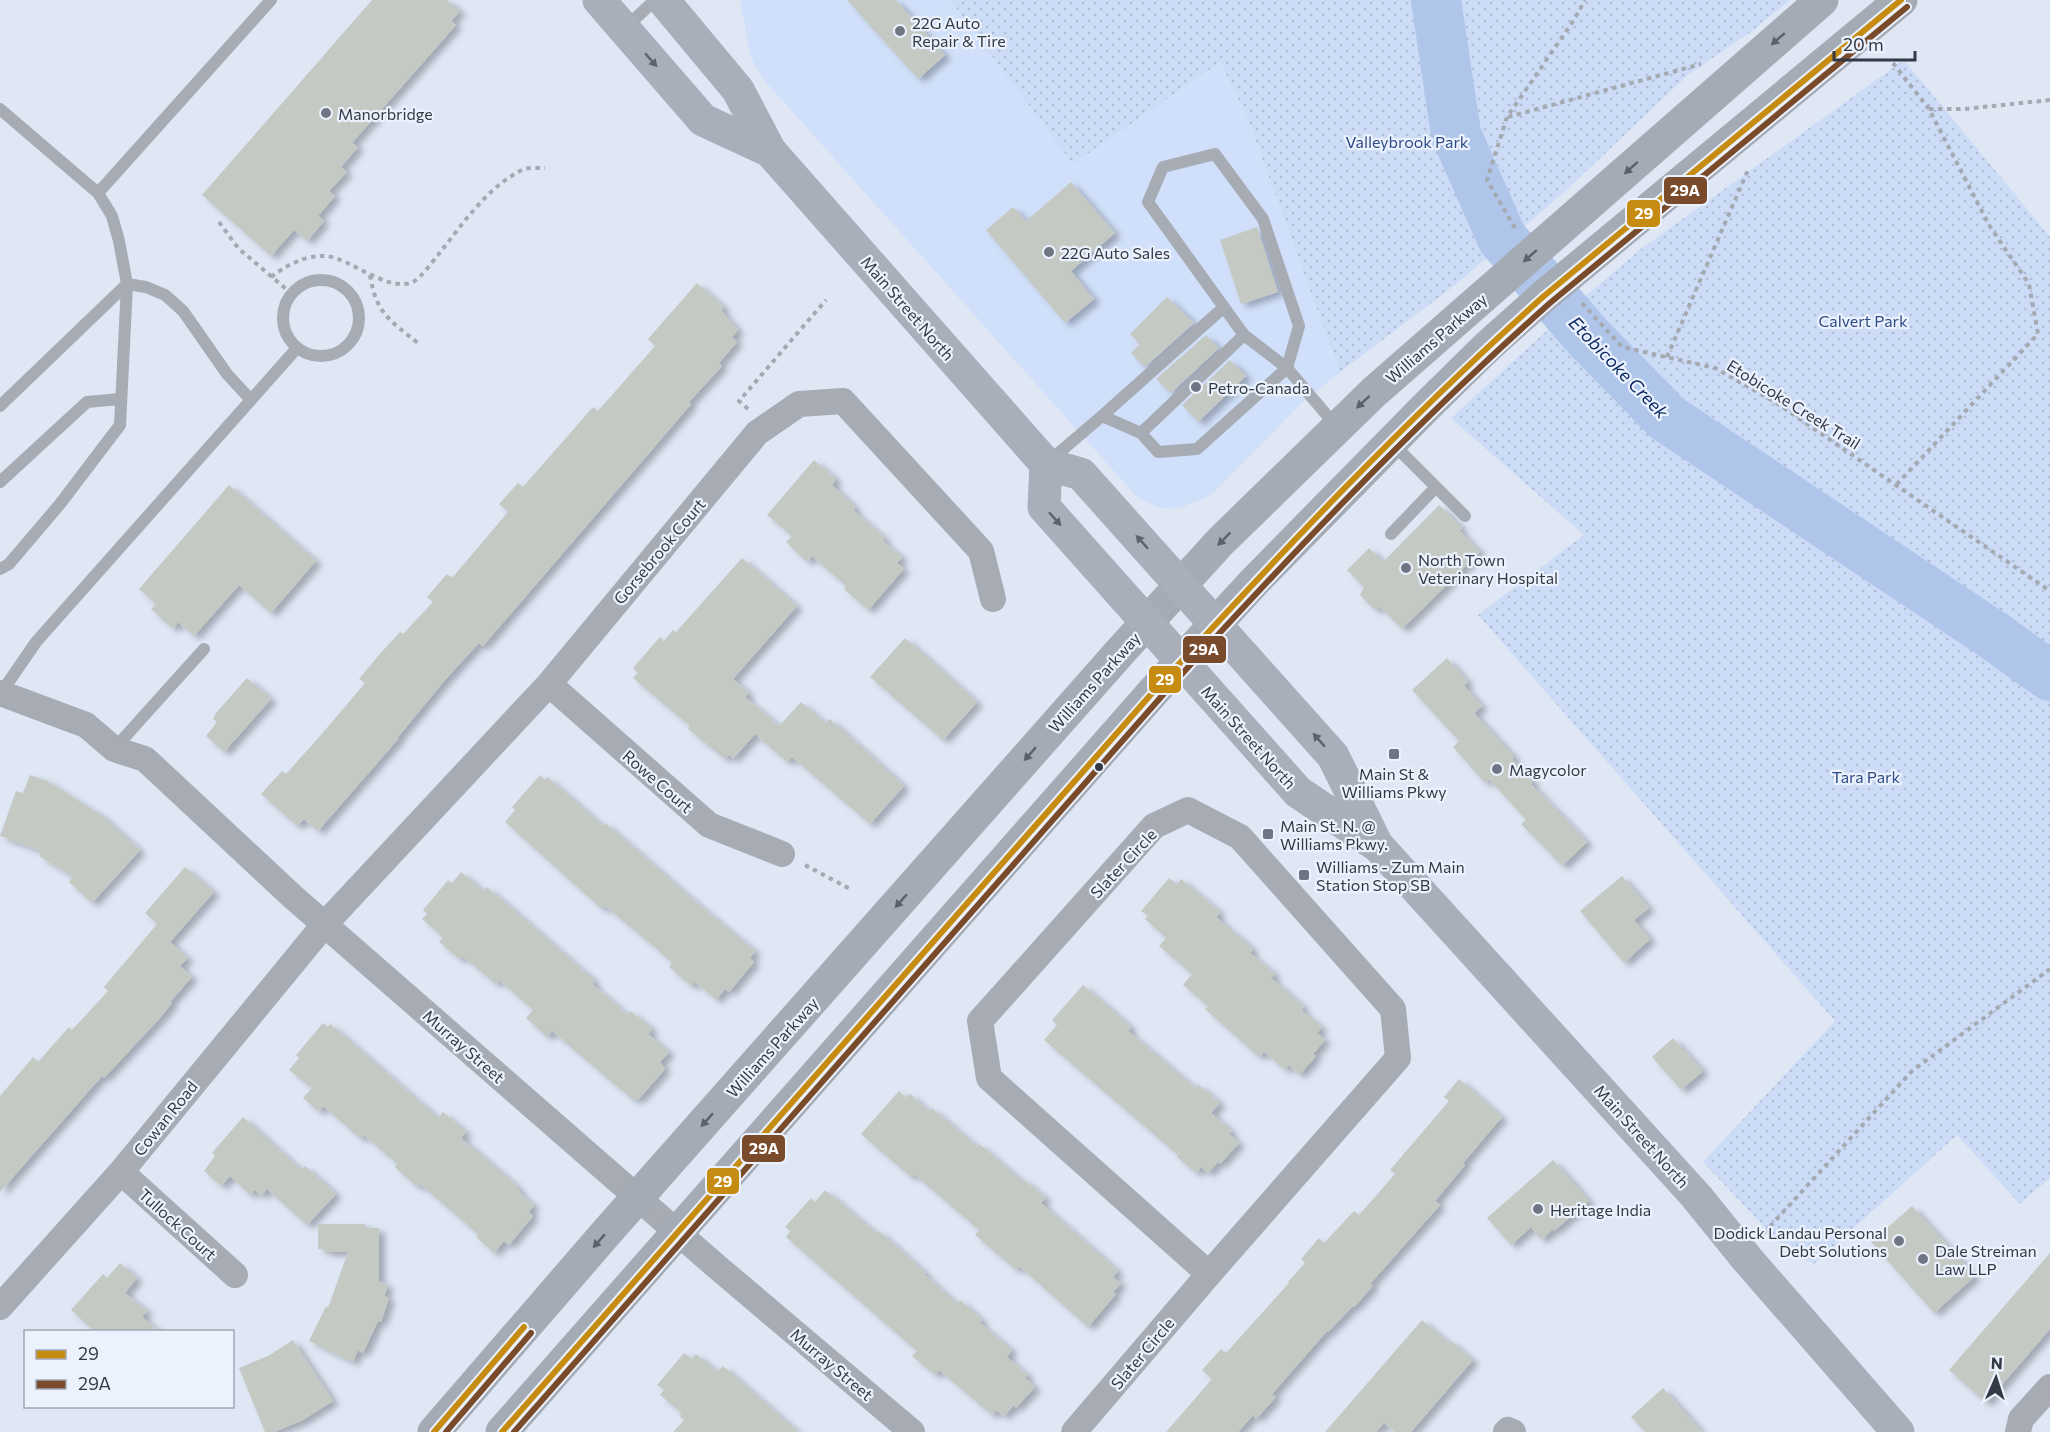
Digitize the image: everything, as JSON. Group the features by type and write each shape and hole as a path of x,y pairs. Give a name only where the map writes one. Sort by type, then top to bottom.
{"main road":[{"name":"Main Street North","path":"599,0 703,120 770,151"},
{"name":"Main Street North","path":"663,0 738,90 770,151 1046,464 1081,474 1333,756 1378,846"},
{"name":"Williams Parkway","path":"434,1432 492,1363 1220,542 1337,427 1822,0"},
{"path":"502,1432 1181,661 1255,580 1487,347 1601,248 1901,0"},
{"name":"Main Street North","path":"1046,464 1044,507 1298,792 1378,846 1696,1196 1898,1432"}],"street":[{"name":"Gorsebrook Court","path":"324,925 549,684 757,433 799,404 843,401 981,551 993,599"},
{"name":"Rowe Court","path":"549,684 708,825 782,854"},
{"name":"Murray Street","path":"1,693 86,725 114,749 145,759 324,925 912,1432"},
{"name":"Slater Circle","path":"1074,1432 1398,1058 1393,1009 1240,837 1188,810 1154,826 980,1021 988,1078 1209,1274"},
{"name":"Cowan Road","path":"0,1307 121,1172 324,925"},
{"name":"Tullock Court","path":"121,1172 235,1275"},
{"path":"2018,1432 2021,1419 2050,1387"},
{"path":"1506,1432 1508,1430 1513,1432"}],"lane":[{"path":"98,193 271,0"},
{"path":"624,29 655,0"},
{"path":"0,109 98,193 112,216 127,284 120,425 60,504 9,564 0,570"},
{"path":"1102,416 1141,433 1158,452 1197,449 1287,368 1299,326 1263,219 1215,154 1163,167 1148,202 1244,335 1287,368 1337,427"},
{"path":"325,280 338,284 349,293 356,305 358,319 356,332 348,344 337,352 323,356 310,354 297,348 288,337 283,324 283,310 292,294 298,287 311,281 325,280"},
{"path":"127,284 165,295 183,311 227,374 251,400"},
{"path":"0,406 127,284"},
{"path":"1046,464 1223,308"},
{"path":"1141,433 1244,335"},
{"path":"1,693 36,642 297,348"},
{"path":"0,482 87,402 120,399"},
{"path":"1392,443 1465,516"},
{"path":"1391,534 1436,487"},
{"path":"114,749 204,649"}],"path":[{"path":"1515,228 1487,180 1508,117 1574,20 1585,0"},
{"path":"1508,117 1706,63"},
{"path":"1893,63 1929,109 1989,225 2029,284 2038,334 1896,485"},
{"path":"1929,109 1964,109 2050,100"},
{"path":"271,276 288,265 310,257 328,256 379,279 400,283 413,282 479,205 498,187 524,169 545,168"},
{"path":"1667,357 1748,170"},
{"path":"219,222 238,249 292,294"},
{"path":"370,274 373,296 380,310 418,343"},
{"name":"Etobicoke Creek Trail","path":"1575,294 1622,347 1715,368 1775,402 2050,591"},
{"path":"768,425 739,401 826,300"},
{"path":"782,854 852,890"},
{"path":"1764,1233 1912,1071 2050,969"}],"shaded area":[{"path":"740,0 950,0 1073,163 1220,62 1247,117 1340,372 1302,403 1212,494 1182,507 1171,509 1158,507 1138,498 763,79 750,53"}],"green space":[{"name":"Valleybrook Park","path":"950,0 1790,0 1755,29 1689,74 1561,195 1455,285 1340,372 1247,117 1220,62 1073,164"},
{"name":"Tara Park","path":"1904,60 2050,237 2050,1178 2020,1204 1957,1135 1814,1264 1789,1251 1779,1242 1703,1162 1835,1021 1478,615 1584,535 1451,418 1575,305 1641,249"}],"building":[{"name":"Manorbridge","path":"372,0 447,0 460,11 451,21 456,25 352,143 358,147 341,167 347,172 329,191 335,196 318,216 324,221 307,241 294,230 271,256 202,195"},
{"name":"22G Auto Repair & Tire","path":"847,0 896,0 945,55 918,79"},
{"name":"22G Auto Sales","path":"1071,182 1115,233 1071,271 1094,299 1065,323 986,230 1013,207 1026,221"},
{"path":"1257,227 1278,292 1241,304 1220,240"},
{"path":"697,283 724,307 721,310 738,330 732,337 737,342 719,363 722,366 483,646 479,643 445,680 399,738 318,831 304,819 297,826 261,794 282,771 286,774 320,736 365,683 359,679 378,656 400,632 403,634 433,602 427,597 447,574 452,578 508,512 499,504 518,483 523,487 593,407 598,411 655,346 648,339"},
{"path":"1167,297 1194,323 1145,367 1131,353 1140,344 1130,334"},
{"path":"1206,335 1219,348 1171,393 1156,379"},
{"path":"1230,360 1246,376 1198,422 1182,405"},
{"path":"814,460 836,479 832,485 855,507 853,510 885,538 882,540 902,557 897,563 904,569 868,610 844,589 846,586 812,556 807,562 786,542 792,536 767,515"},
{"path":"229,485 316,561 271,613 239,585 194,636 178,622 173,629 151,609 156,604 139,589"},
{"name":"North Town Veterinary Hospital","path":"1439,505 1462,528 1459,530 1480,552 1402,629 1379,606 1375,610 1360,595 1364,587 1347,570 1369,548 1383,562"},
{"path":"742,558 797,606 733,679 749,693 745,697 779,726 801,702 825,723 830,719 904,786 870,824 792,757 787,762 755,734 733,759 729,755 725,759 688,729 690,726 633,678 638,673 633,668 660,637 664,641 673,630 676,632"},
{"path":"905,638 977,702 943,740 870,677"},
{"path":"1447,658 1468,682 1464,686 1482,706 1474,713 1514,757 1512,759 1533,781 1531,784 1587,842 1562,866 1521,824 1526,820 1489,779 1485,783 1453,747 1459,741 1412,690"},
{"path":"247,678 271,699 224,752 206,736 217,722 213,719 216,713"},
{"path":"30,775 47,781 101,815 140,850 92,903 69,882 73,877 39,856 42,851 0,836 16,791 23,793"},
{"path":"540,775 545,780 547,777 603,826 605,823 755,951 750,958 754,962 729,992 725,989 716,1000 695,982 691,986 669,967 672,963 651,944 605,906 602,909 505,822 515,810 512,807"},
{"path":"185,867 214,892 170,942 188,958 180,966 192,977 170,1002 172,1003 160,1018 104,1078 102,1076 0,1192 0,1096 33,1057 38,1062 69,1027 72,1030 108,991 104,987 157,924 145,913"},
{"path":"461,872 483,891 487,887 595,981 592,984 628,1015 631,1011 652,1029 648,1034 669,1052 660,1062 665,1069 638,1100 636,1098 633,1100 552,1031 547,1037 526,1018 533,1010 499,980 496,984 462,956 459,959 439,942 443,937 422,919 427,914 423,910 448,880 452,883"},
{"path":"1622,876 1649,908 1634,920 1650,939 1624,963 1580,911"},
{"path":"1169,878 1177,884 1181,879 1220,912 1216,917 1253,949 1250,953 1275,974 1271,978 1304,1007 1301,1010 1322,1027 1317,1033 1325,1040 1313,1054 1316,1056 1299,1075 1289,1065 1285,1070 1264,1052 1259,1057 1205,1009 1208,1006 1183,985 1192,974 1159,946 1166,938 1145,919 1148,916 1141,911"},
{"path":"1083,985 1131,1027 1128,1031 1195,1088 1198,1084 1220,1103 1211,1113 1232,1131 1229,1134 1239,1143 1220,1164 1218,1162 1208,1173 1201,1167 1196,1173 1044,1040 1057,1025 1052,1020"},
{"path":"323,1023 328,1027 330,1024 438,1118 443,1112 466,1132 461,1138 516,1185 522,1195 534,1205 529,1212 533,1216 509,1245 504,1241 494,1253 476,1237 478,1234 420,1184 417,1187 395,1167 397,1164 364,1135 361,1139 323,1106 319,1112 303,1098 312,1088 289,1070 299,1058 296,1055"},
{"path":"1673,1038 1703,1071 1681,1090 1652,1057"},
{"path":"1459,1079 1502,1117 1463,1163 1465,1165 1435,1201 1440,1205 1370,1284 1373,1286 1327,1331 1272,1394 1276,1397 1256,1419 1253,1415 1238,1432 1166,1432 1212,1379 1202,1370 1221,1349 1226,1353 1289,1283 1305,1263 1301,1259 1319,1238 1324,1243 1354,1211 1359,1215 1395,1174 1390,1170 1449,1101 1444,1097"},
{"path":"899,1091 906,1098 910,1094 929,1111 932,1108 977,1147 979,1144 1022,1181 1023,1179 1046,1198 1041,1203 1118,1271 1113,1277 1121,1283 1113,1292 1116,1294 1088,1327 1019,1266 1016,1270 975,1235 979,1230 914,1174 911,1177 861,1134"},
{"path":"243,1117 301,1170 305,1166 336,1194 307,1225 267,1189 261,1196 255,1190 250,1195 230,1176 221,1186 204,1171 215,1156 212,1153"},
{"name":"Heritage India","path":"1553,1160 1589,1201 1541,1240 1531,1227 1511,1245 1487,1218"},
{"path":"825,1190 877,1234 879,1231 957,1304 960,1300 982,1320 980,1323 1012,1350 1007,1357 1028,1375 1025,1378 1035,1387 1016,1408 1014,1405 1004,1416 996,1410 992,1415 939,1370 935,1375 912,1356 917,1351 786,1237 790,1231 785,1227 811,1198 815,1202"},
{"name":"Dale Streiman Law LLP","path":"1912,1206 1975,1276 1934,1313 1871,1242"},
{"path":"318,1224 365,1224 365,1228 379,1228 379,1281 388,1285 384,1296 389,1298 381,1322 378,1321 363,1353 358,1350 353,1362 309,1341 326,1306 328,1308 348,1252 325,1252 325,1249 318,1249"},
{"path":"2050,1253 2050,1329 1986,1403 1949,1370"},
{"path":"120,1263 137,1278 125,1293 147,1311 142,1317 158,1330 93,1330 71,1310 103,1274 107,1278"},
{"path":"1422,1320 1473,1360 1411,1432 1395,1432 1384,1423 1376,1432 1325,1432"},
{"path":"293,1340 333,1401 303,1420 274,1432 265,1432 239,1368 268,1356"},
{"path":"684,1353 692,1359 696,1354 717,1372 723,1366 798,1432 673,1432 684,1420 679,1416 682,1413 660,1395 664,1390 657,1385"},
{"path":"1663,1388 1702,1432 1645,1432 1631,1417"}],"waterway":[{"name":"Etobicoke Creek","path":"1436,0 1456,134 1502,238 1589,338 1667,418 1993,635 2050,676"}],"transit line":[{"name":"29","path":"502,1432 1154,691 1344,489 1442,390 1544,296 1901,0"},
{"name":"29A","path":"514,1432 1161,697 1350,495 1448,397 1550,303 1907,7"},
{"name":"29","path":"434,1432 524,1327"},
{"name":"29A","path":"446,1432 531,1333"}],"place":[{"name":"22G Auto Repair & Tire","path":"900,31"},
{"name":"Manorbridge","path":"326,113"},
{"name":"22G Auto Sales","path":"1049,252"},
{"name":"Petro-Canada","path":"1196,387"},
{"name":"North Town Veterinary Hospital","path":"1406,568"},
{"name":"Main St & Williams Pkwy","path":"1394,754"},
{"name":"Magycolor","path":"1497,769"},
{"name":"Main St. N. @ Williams Pkwy.","path":"1268,834"},
{"name":"Williams - Zum Main Station Stop SB","path":"1304,875"},
{"name":"Heritage India","path":"1538,1209"},
{"name":"Dodick Landau Personal Debt Solutions","path":"1899,1241"},
{"name":"Dale Streiman Law LLP","path":"1923,1259"}],"park label":[{"name":"Calvert Park","path":"1863,320"}]}
